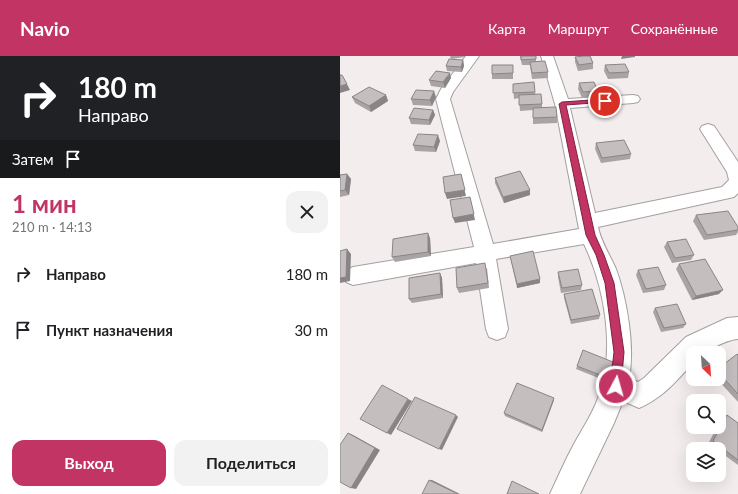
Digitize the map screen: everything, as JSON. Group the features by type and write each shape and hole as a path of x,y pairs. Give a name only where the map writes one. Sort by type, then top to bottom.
{"street":[{"path":"473,56 446,92 443,99 485,252 497,330"},
{"path":"547,56 562,104 589,228 610,283 619,352 616,386 599,425 572,475 565,494"},
{"path":"562,104 633,99"},
{"path":"352,276 485,252 589,228 728,192 738,177 708,129"},
{"path":"616,386 639,395 653,387 694,345 727,329 738,328"}],"building":[{"path":"521,56 536,56 536,59 521,60"},
{"path":"590,56 593,63 579,65 575,57"},
{"path":"449,59 463,60 461,67 446,66"},
{"path":"545,61 548,72 532,73 530,62"},
{"path":"625,64 629,72 609,73 605,65"},
{"path":"492,65 513,65 513,73 492,74"},
{"path":"436,71 450,73 443,82 429,80"},
{"path":"340,75 342,75 347,84 340,86"},
{"path":"534,82 535,92 513,93 513,84"},
{"path":"594,82 598,91 583,92 579,83"},
{"path":"369,87 386,95 369,106 352,97"},
{"path":"416,90 434,91 430,100 411,99"},
{"path":"541,94 542,104 519,105 519,95"},
{"path":"556,107 557,117 533,118 533,108"},
{"path":"414,108 433,110 429,120 409,118"},
{"path":"418,134 438,135 434,147 413,145"},
{"path":"624,140 631,154 602,158 596,143"},
{"path":"520,171 530,190 503,197 495,178"},
{"path":"347,174 345,190 340,191 340,175"},
{"path":"461,174 465,190 445,193 443,177"},
{"path":"470,197 474,214 453,218 450,200"},
{"path":"728,211 738,227 738,230 707,235 696,215"},
{"path":"428,233 428,252 392,257 393,239"},
{"path":"686,239 694,255 675,258 667,242"},
{"path":"347,249 346,277 340,278 340,251"},
{"path":"533,251 540,279 517,284 510,256"},
{"path":"705,259 723,290 696,296 679,264"},
{"path":"485,263 488,283 457,288 456,268"},
{"path":"658,267 666,285 646,289 638,270"},
{"path":"578,269 582,285 562,288 558,272"},
{"path":"440,273 441,294 409,299 409,278"},
{"path":"592,289 600,315 571,320 564,294"},
{"path":"677,304 686,324 664,328 655,308"},
{"path":"583,350 613,362 608,378 577,366"},
{"path":"737,354 738,355 738,394 726,381 726,363"},
{"path":"517,383 554,398 542,430 504,413"},
{"path":"382,385 408,399 387,433 360,419"},
{"path":"415,397 456,415 439,449 397,429"},
{"path":"727,415 738,423 738,460 726,451 726,442 713,441 717,434 726,434"},
{"path":"348,433 375,448 351,488 340,482 340,445"},
{"path":"429,480 458,494 422,494"},
{"path":"512,481 539,494 507,494"}],"route":[{"path":"605,101 562,104 590,235 600,255 610,283 619,352 616,386"}]}
